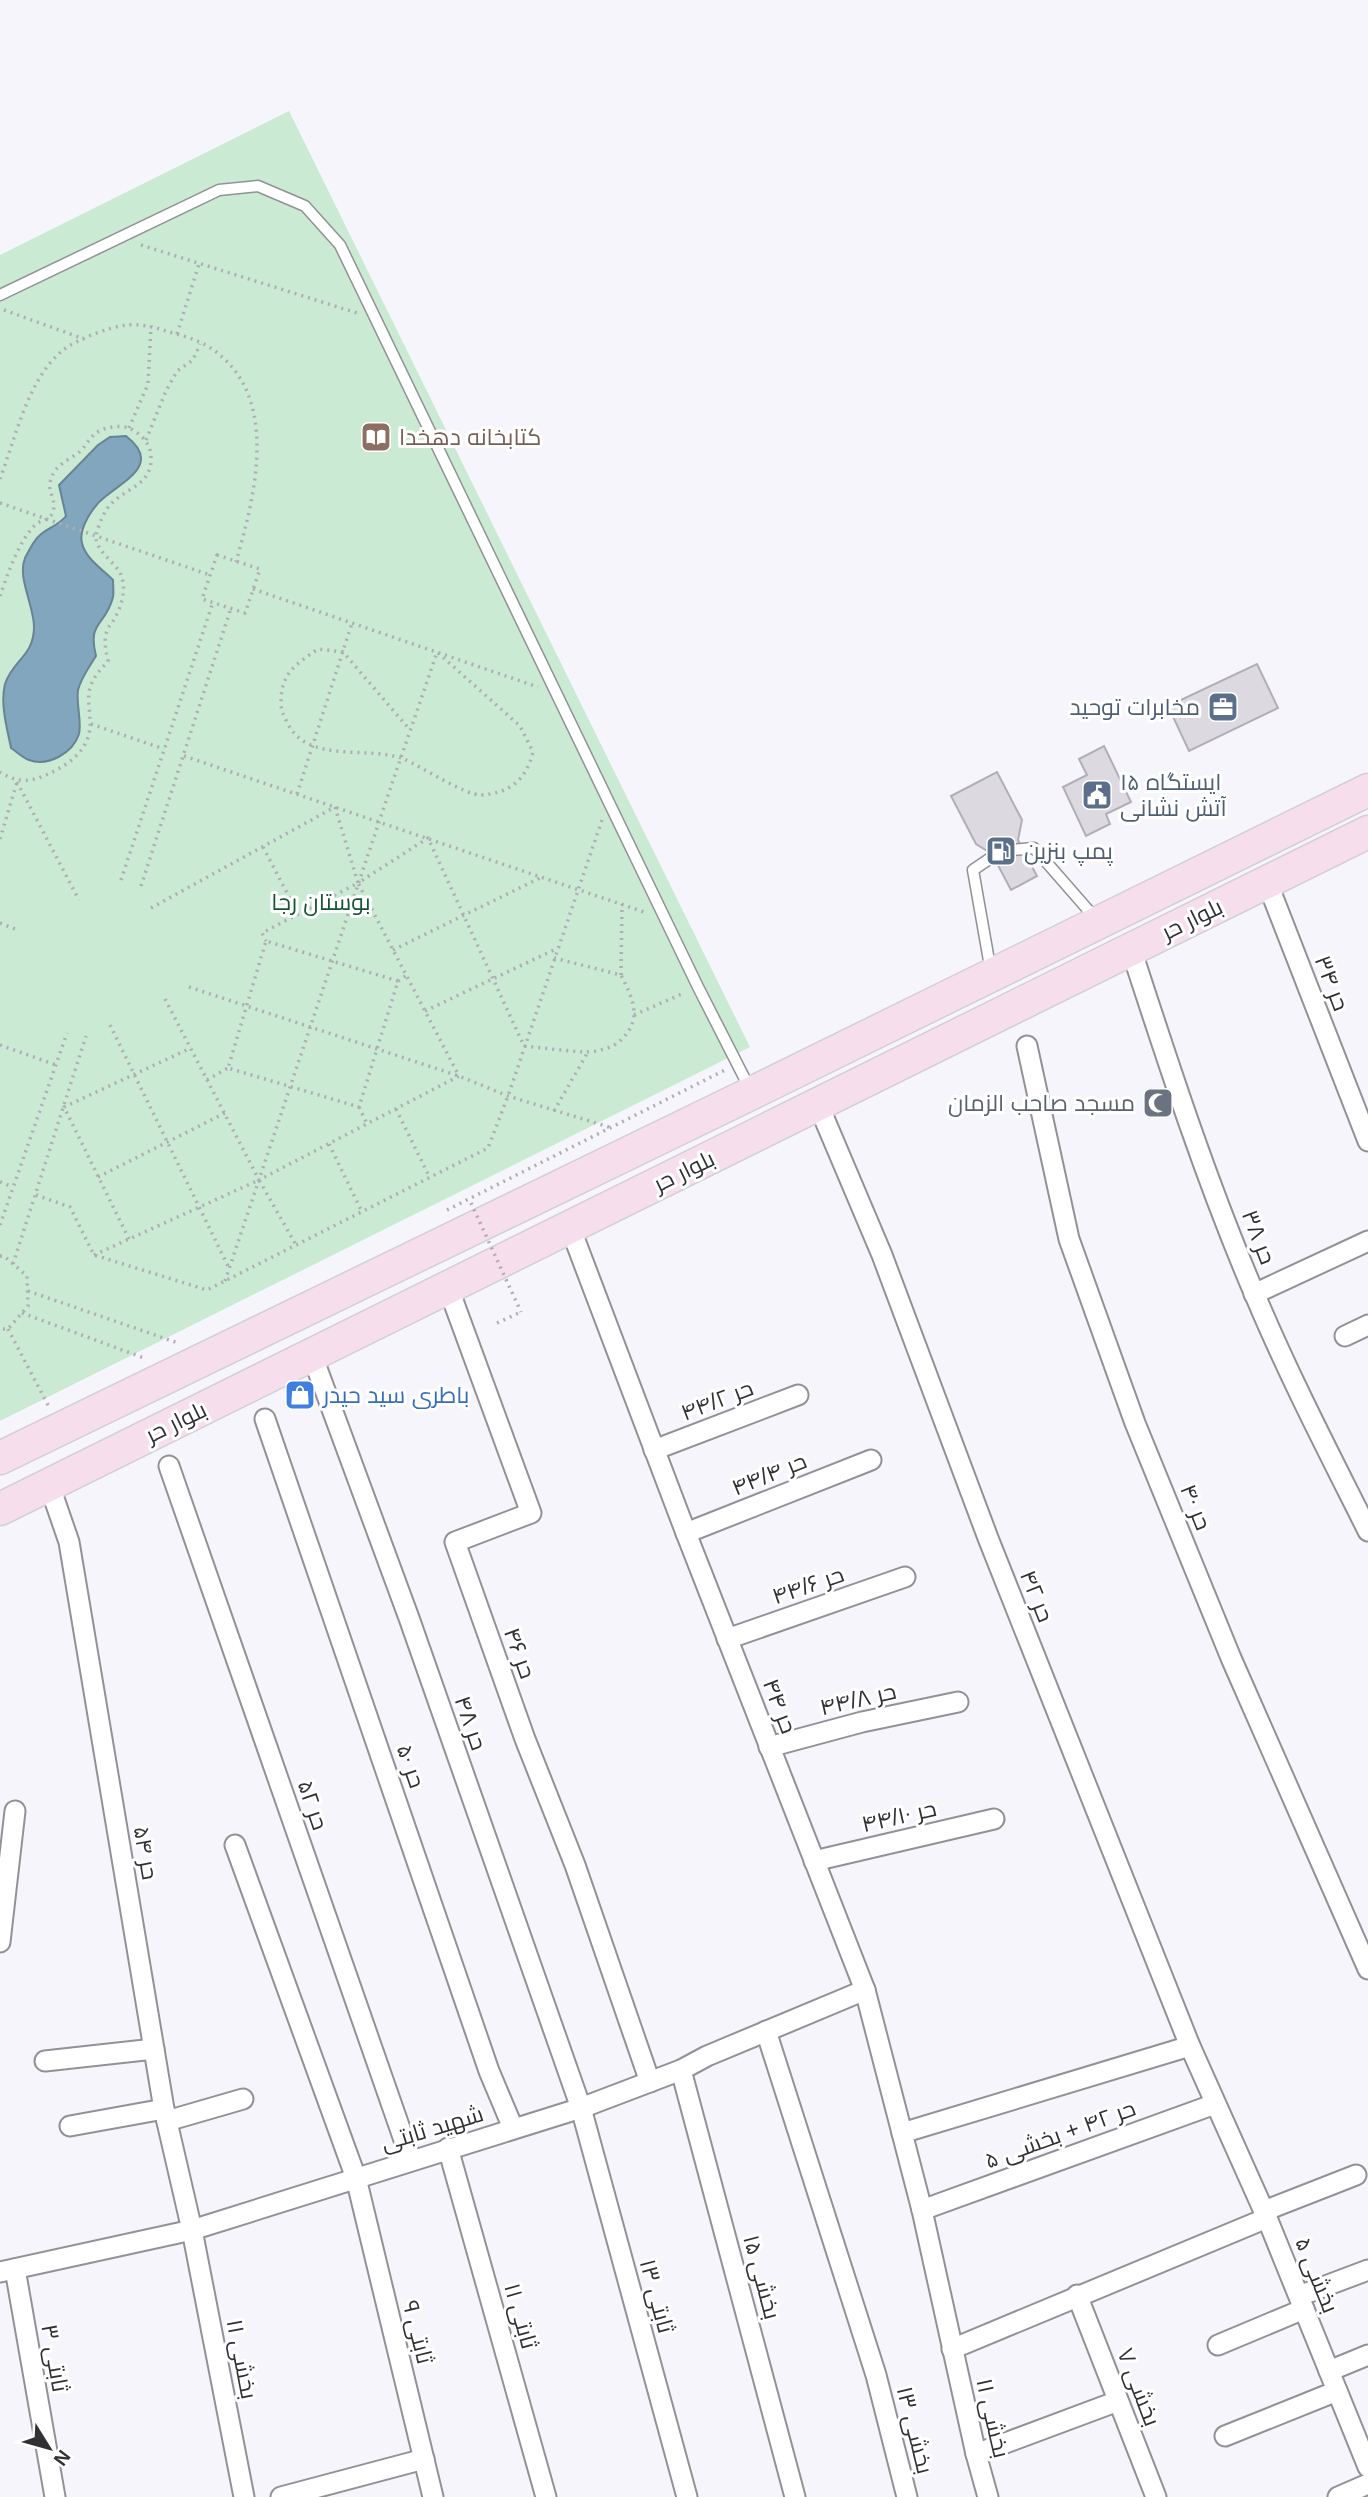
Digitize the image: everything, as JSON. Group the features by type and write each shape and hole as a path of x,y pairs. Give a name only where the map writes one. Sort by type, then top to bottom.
{"main road":[{"name":"بلوار حر","path":"13,1447 752,1093 1368,790"},
{"name":"بلوار حر","path":"0,1509 1368,832"}],"street":[{"name":"حر ۳۴","path":"1266,882 1368,1142"},
{"name":"حر ۳۸","path":"1131,949 1182,1105 1254,1294 1286,1366 1368,1531"},
{"name":"حر ۴۰","path":"1027,1046 1069,1239 1135,1423 1231,1658 1368,1969"},
{"name":"حر ۴۲","path":"817,1104 882,1255 988,1538 1215,2104"},
{"name":"حر ۴۴","path":"570,1227 686,1533 865,1990 922,2210"},
{"path":"1254,1294 1368,1241"},
{"name":"حر ۴۶","path":"448,1287 531,1513 455,1542 525,1739 575,1865 650,2082"},
{"path":"1345,1336 1368,1325"},
{"name":"حر ۴۸","path":"312,1355 581,2108"},
{"name":"حر ۴۴/۲","path":"654,1450 797,1395"},
{"name":"حر ۵۰","path":"265,1419 489,2071 513,2128"},
{"name":"حر ۴۴/۴","path":"686,1533 871,1460"},
{"name":"حر ۵۲","path":"169,1466 411,2160"},
{"name":"حر ۵۴","path":"49,1484 69,1542 166,2115 192,2230"},
{"name":"حر ۴۴/۶","path":"727,1639 905,1577"},
{"name":"حر ۴۴/۸","path":"769,1747 862,1722 958,1702"},
{"path":"0,1942 15,1811"},
{"name":"حر ۴۴/۱۰","path":"814,1861 994,1819"},
{"name":"ثابتی ۹","path":"235,1845 356,2178 433,2497"},
{"name":"شهید ثابتی","path":"8,2271 192,2230 581,2108 681,2070 707,2056 865,1990"},
{"name":"بخشی ۱۳","path":"766,2031 876,2375 907,2497"},
{"path":"902,2133 1190,2046"},
{"path":"45,2061 155,2049"},
{"name":"بخشی ۱۵","path":"681,2070 795,2497"},
{"path":"70,2126 166,2115 243,2099"},
{"name":"حر ۴۲ + بخشی ۵","path":"922,2210 1215,2104"},
{"name":"بخشی ۵","path":"1215,2104 1265,2214 1368,2467"},
{"name":"ثابتی ۱۳","path":"581,2108 687,2497"},
{"name":"ثابتی ۱۱","path":"448,2148 546,2497"},
{"path":"952,2349 1356,2175"},
{"name":"بخشی ۱۱","path":"922,2210 988,2497"},
{"name":"بخشی ۱۱","path":"192,2230 244,2497"},
{"path":"1218,2345 1368,2270"},
{"name":"ثابتی ۳","path":"8,2271 55,2497"},
{"name":"بخشی ۷","path":"1077,2295 1156,2497"},
{"path":"1329,2371 1368,2355"},
{"path":"1225,2435 1337,2391"},
{"path":"976,2454 1118,2401"},
{"path":"281,2497 424,2459"},
{"path":"1338,2497 1368,2484"}],"lane":[{"path":"0,295 219,190 258,186 305,206 340,245 698,987 752,1093"},
{"path":"991,975 973,870 1001,851 1034,848 1098,922"}],"path":[{"path":"118,238 376,319"},
{"path":"177,334 199,264"},
{"path":"0,309 84,339"},
{"path":"0,479 31,394 46,369 63,350 84,339 125,325 151,326 177,334 212,349 236,371 246,389 255,422 257,461 250,513 236,562"},
{"path":"129,428 148,384 151,326"},
{"path":"146,440 177,371 193,360 200,344"},
{"path":"0,596 26,537 37,523 48,519 55,505 50,483 58,466 78,453 97,432 113,427 129,428 146,440 151,455 150,470 140,484 111,503 95,535 97,543 122,577 123,593 121,606 106,631 108,661 96,674 90,688 91,724 82,751 70,762 39,779 17,782"},
{"path":"0,503 211,575"},
{"path":"217,555 260,569 245,613 202,599 211,575 217,555"},
{"path":"253,589 556,693"},
{"path":"121,880 213,602"},
{"path":"141,886 231,608"},
{"path":"297,794 352,623"},
{"path":"410,730 343,652 318,649 293,666 281,688 281,709 290,730 312,747 401,758 477,796 506,791 528,770 533,752 520,726 437,652"},
{"path":"225,1281 437,652"},
{"path":"91,724 164,749"},
{"path":"184,756 665,919"},
{"path":"0,772 17,782 79,900"},
{"path":"0,839 17,782"},
{"path":"36,1195 70,1206 94,1255 208,1290 488,1148 609,802"},
{"path":"151,908 335,807"},
{"path":"335,807 358,883 459,1076"},
{"path":"207,1080 228,1068 266,941 262,933 358,883 428,838"},
{"path":"428,838 524,1046"},
{"path":"262,847 298,915"},
{"path":"393,950 542,877"},
{"path":"524,1046 588,1052 615,1046 631,1030 634,1015 631,997 621,975 622,904"},
{"path":"0,923 18,930"},
{"path":"266,941 398,981"},
{"path":"425,1011 558,948"},
{"path":"554,958 621,975"},
{"path":"367,1124 359,1107 398,981 407,975"},
{"path":"189,987 459,1076 508,1096 611,1127"},
{"path":"634,1015 698,987"},
{"path":"165,999 259,1180 296,1245"},
{"path":"110,1025 229,1269"},
{"path":"0,1225 67,1033"},
{"path":"13,1264 86,1036"},
{"path":"0,1045 56,1065"},
{"path":"64,1107 191,1048"},
{"path":"554,1111 588,1052"},
{"path":"228,1068 359,1107"},
{"path":"94,1255 259,1180 459,1076"},
{"path":"64,1107 129,1239"},
{"path":"396,1109 430,1178"},
{"path":"98,1177 225,1113"},
{"path":"329,1144 362,1212"},
{"path":"0,1182 13,1187"},
{"path":"471,1203 521,1312 497,1323"},
{"path":"0,1256 4,1256 27,1276 28,1306 8,1329 0,1329"},
{"path":"27,1291 178,1343"},
{"path":"22,1313 146,1359"},
{"path":"8,1329 49,1407"}],"green space":[{"name":"بوستان رجا","path":"289,111 750,1047 0,1421 0,255"}],"water":[{"path":"126,436 141,454 141,462 131,477 97,505 88,517 81,537 90,558 113,580 113,597 94,636 96,656 78,690 79,734 71,747 59,757 44,762 29,760 11,748 3,700 5,684 31,645 33,637 33,619 23,574 25,558 38,537 66,516 59,485 98,445 110,437"}],"building":[{"name":"مخابرات توحید","path":"1257,664 1278,708 1189,751 1168,706"},
{"name":"ایستگاه ۱۵ آتش نشانی","path":"1104,746 1131,802 1106,814 1110,824 1086,836 1063,787 1087,775 1079,759"},
{"path":"997,772 1022,820 1018,840 1037,876 1011,890 992,854 976,844 951,796"}],"place":[{"name":"کتابخانه دهخدا","path":"376,437"},
{"name":"مخابرات توحید","path":"1223,707"},
{"name":"ایستگاه ۱۵ آتش نشانی","path":"1097,795"},
{"name":"پمپ بنزین","path":"1001,851"},
{"name":"مسجد صاحب الزمان","path":"1158,1103"},
{"name":"باطری سید حیدر","path":"300,1395"}]}
